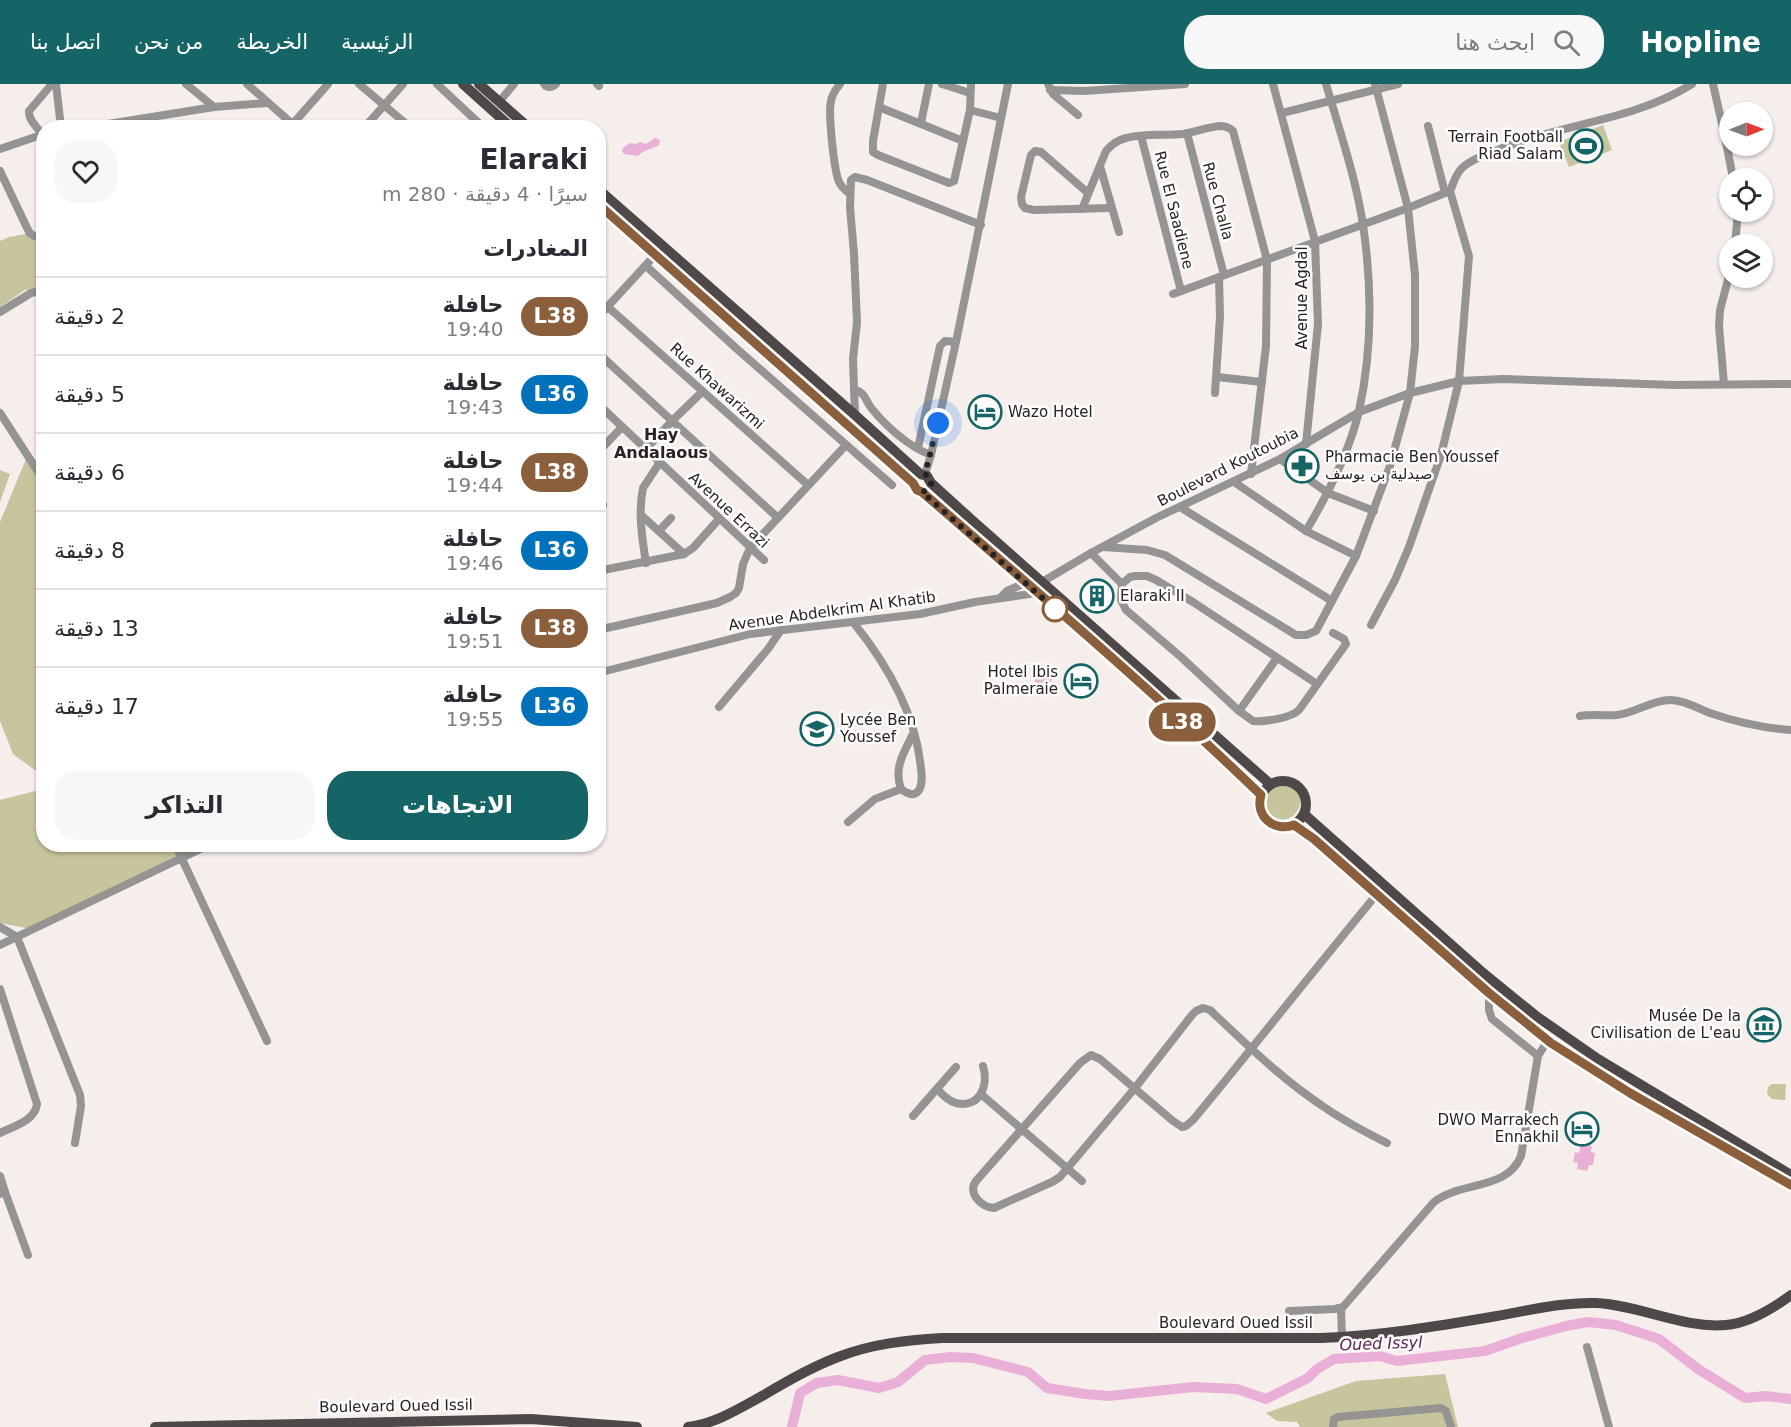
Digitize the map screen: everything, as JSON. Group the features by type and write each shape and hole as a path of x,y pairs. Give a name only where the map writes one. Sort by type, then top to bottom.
{"main road":[{"path":"462,84 503,120"},
{"path":"479,84 520,120"},
{"path":"606,196 855,415 1261,795"},
{"path":"606,211 922,478 927,490 922,492 1025,583 1039,588 1270,784"},
{"path":"1285,780 1299,786 1306,799 1304,814 1294,825 1275,826 1265,819 1260,807 1261,795 1270,784 1285,780"},
{"path":"1304,814 1483,973 1545,1023 1598,1059 1791,1175"},
{"path":"1294,825 1328,851 1489,993 1578,1062 1791,1185"},
{"name":"Boulevard Oued Issil","path":"688,1427 712,1421 730,1413 837,1357 862,1349 908,1340 1342,1337 1389,1333 1579,1303 1619,1306 1689,1323 1725,1325 1767,1311 1791,1295"},
{"name":"Boulevard Oued Issil","path":"155,1427 531,1419 638,1427"}],"street":[{"path":"54,84 60,120"},
{"path":"36,125 29,116 29,111 54,84"},
{"path":"186,84 214,107"},
{"path":"247,84 286,120"},
{"path":"359,84 402,120"},
{"path":"371,120 403,84"},
{"path":"437,84 475,120"},
{"path":"499,102 514,84"},
{"path":"544,84 546,87 556,84"},
{"path":"840,84 833,93 830,109 834,159 840,183 849,193"},
{"path":"883,84 873,152 907,168 953,182 958,170 970,110 970,88 942,84"},
{"path":"921,123 929,84"},
{"path":"922,478 931,455 956,342 1008,84"},
{"path":"1049,87 1084,91 1185,84"},
{"name":"Avenue Agdal","path":"1273,84 1316,241 1318,324 1306,444"},
{"path":"1306,531 1328,493 1359,412 1369,333 1363,224 1326,84"},
{"path":"1282,113 1376,87 1398,84"},
{"path":"1221,276 1448,192 1463,167 1526,138 1635,111 1663,100 1692,84"},
{"path":"1713,84 1731,168"},
{"path":"298,120 327,85"},
{"path":"1049,87 1078,115"},
{"path":"1103,547 1147,550 1166,555 1296,635 1306,636 1316,631 1356,556 1374,511 1393,456 1410,393 1416,316 1415,275 1408,208 1376,87"},
{"path":"144,120 214,107 267,103"},
{"path":"879,107 963,141"},
{"path":"970,110 1001,118"},
{"path":"1371,625 1395,580 1409,547 1441,455 1459,381 1469,256 1428,126"},
{"path":"1082,209 1106,151 1111,145 1124,138 1187,134 1217,127 1228,127 1233,131 1266,260 1267,329 1251,474"},
{"name":"Rue Challa","path":"1187,134 1221,276 1215,393"},
{"path":"0,149 36,136"},
{"name":"Rue El Saadiene","path":"1141,136 1177,293 1221,276"},
{"path":"1088,193 1041,152 1031,155 1021,197 1025,208 1034,210 1112,208"},
{"path":"1100,165 1119,232"},
{"path":"0,171 26,227 32,236 36,236"},
{"path":"855,415 853,358 857,322 849,193 851,180 859,177 981,225"},
{"path":"608,307 656,254"},
{"path":"646,266 891,485"},
{"path":"1724,384 1719,326 1720,310 1726,288"},
{"path":"0,312 36,292"},
{"name":"Rue Khawarizmi","path":"608,307 808,485"},
{"path":"918,448 940,346 945,341 956,342"},
{"path":"606,360 777,517"},
{"path":"1217,377 1262,382"},
{"name":"Boulevard Koutoubia","path":"1039,588 1103,547 1280,459 1359,412 1410,393 1459,381 1503,379 1639,384 1791,384"},
{"path":"854,390 862,393 884,423 931,455"},
{"path":"646,449 702,392"},
{"name":"Avenue Errazi","path":"606,412 764,560"},
{"path":"0,413 36,464"},
{"path":"606,443 622,427"},
{"path":"606,628 717,603 730,597 739,588 743,564 750,548 846,445"},
{"path":"1280,459 1328,493 1374,511"},
{"path":"646,562 641,515 643,488 660,462"},
{"path":"1234,482 1306,531 1356,556"},
{"path":"1180,507 1332,601"},
{"path":"641,515 684,554"},
{"path":"659,531 672,518"},
{"path":"606,570 684,554 693,548 719,519"},
{"path":"1091,554 1122,584"},
{"path":"1317,684 1156,580 1147,576 1135,576 1122,584 1121,600 1126,610 1247,718 1256,722 1292,715 1299,710 1346,644 1344,639 1333,633"},
{"name":"Avenue Abdelkrim Al Khatib","path":"1001,597 1007,591 1025,583"},
{"name":"Avenue Abdelkrim Al Khatib","path":"606,671 723,640 781,630 920,614 1005,598 1039,588"},
{"path":"852,622 872,646 891,676 914,732 920,757 922,780 916,793 908,794 901,789 898,776 900,758 914,732"},
{"path":"718,707 768,649 781,630"},
{"path":"1239,711 1277,658"},
{"path":"1580,717 1591,714 1617,715 1670,700 1752,725 1791,730"},
{"path":"848,822 875,799 901,789"},
{"path":"179,852 267,1041"},
{"path":"0,945 196,852"},
{"path":"1377,894 1251,1049 1193,1120 1186,1126 1182,1127 1173,1121 1135,1088 1095,1055 1088,1056 973,1185 972,1193 990,1208 999,1207 1060,1177 1135,1088 1192,1016 1200,1009 1206,1008 1251,1049 1326,1109 1387,1143"},
{"path":"0,927 17,937 80,1095 81,1106 75,1143"},
{"path":"0,989 37,1104 35,1112 29,1118 0,1132"},
{"path":"1489,993 1489,1010 1492,1019 1538,1056"},
{"path":"1288,1311 1341,1308 1434,1202 1452,1191 1501,1178 1515,1167 1521,1156 1538,1056 1548,1040"},
{"path":"937,1089 948,1099 958,1103 970,1103 982,1095 985,1079 983,1066"},
{"path":"913,1116 956,1067"},
{"path":"982,1095 1082,1181"},
{"path":"0,1176 3,1193 28,1255"},
{"path":"1341,1308 1342,1337"},
{"path":"1587,1347 1609,1427"},
{"path":"1333,1427 1334,1419 1338,1417 1441,1408 1446,1411 1451,1427"}],"shaded area":[{"name":"Terrain Football Riad Salam","path":"1603,125 1612,150 1569,167 1559,142"},
{"path":"655,138 660,140 659,145 638,156 624,154 622,151 630,143 646,144"},
{"path":"36,232 36,289 25,290 0,307 0,241"},
{"path":"26,459 36,476 36,771 13,754 0,721 0,522"},
{"path":"0,470 10,474 0,502"},
{"path":"1048,673 1053,678 1050,683 1035,684 1035,675"},
{"path":"1286,783 1301,796 1299,808 1293,816 1285,820 1277,820 1270,817 1265,810 1264,801 1269,788"},
{"path":"36,791 36,852 197,852 31,929 0,923 0,800"},
{"path":"1772,1084 1786,1084 1785,1100 1772,1099 1767,1094 1768,1087"},
{"path":"1581,1144 1592,1146 1591,1152 1595,1153 1593,1165 1589,1165 1587,1171 1577,1169 1578,1163 1573,1162 1575,1152 1579,1153"},
{"path":"1445,1374 1458,1427 1300,1427 1297,1422 1277,1421 1266,1413 1356,1381"}],"waterway":[{"name":"Oued Issyl","path":"792,1427 800,1393 817,1383 838,1380 879,1388 898,1382 925,1360 951,1357 973,1358 1028,1372 1047,1388 1085,1394 1109,1396 1193,1387 1237,1389 1266,1399 1308,1378 1317,1369 1334,1359 1380,1356 1397,1361 1485,1351 1522,1338 1588,1322 1616,1325 1659,1339 1698,1369 1745,1398 1766,1396 1791,1399"}],"bus line":[{"name":"L38","path":"606,211 913,483 917,490 1090,639 1235,769 1261,795 1260,807 1265,819 1275,826 1294,825 1314,839 1506,1007 1551,1043 1630,1093 1791,1185"}],"place":[{"name":"Terrain Football Riad Salam","path":"1586,146"},
{"name":"Wazo Hotel","path":"985,412"},
{"name":"Pharmacie Ben Youssef صيدلية بن يوسف","path":"1302,466"},
{"name":"Elaraki II","path":"1097,596"},
{"name":"Hotel Ibis Palmeraie","path":"1081,681"},
{"name":"Lycée Ben Youssef","path":"817,729"},
{"name":"Musée De la Civilisation de L'eau","path":"1764,1025"},
{"name":"DWO Marrakech Ennakhil","path":"1582,1129"}],"district":[{"name":"Hay Andalaous","path":"661,443"}],"route":[{"path":"938,423 925,474 931,480 931,486 922,492 1055,609"}]}
